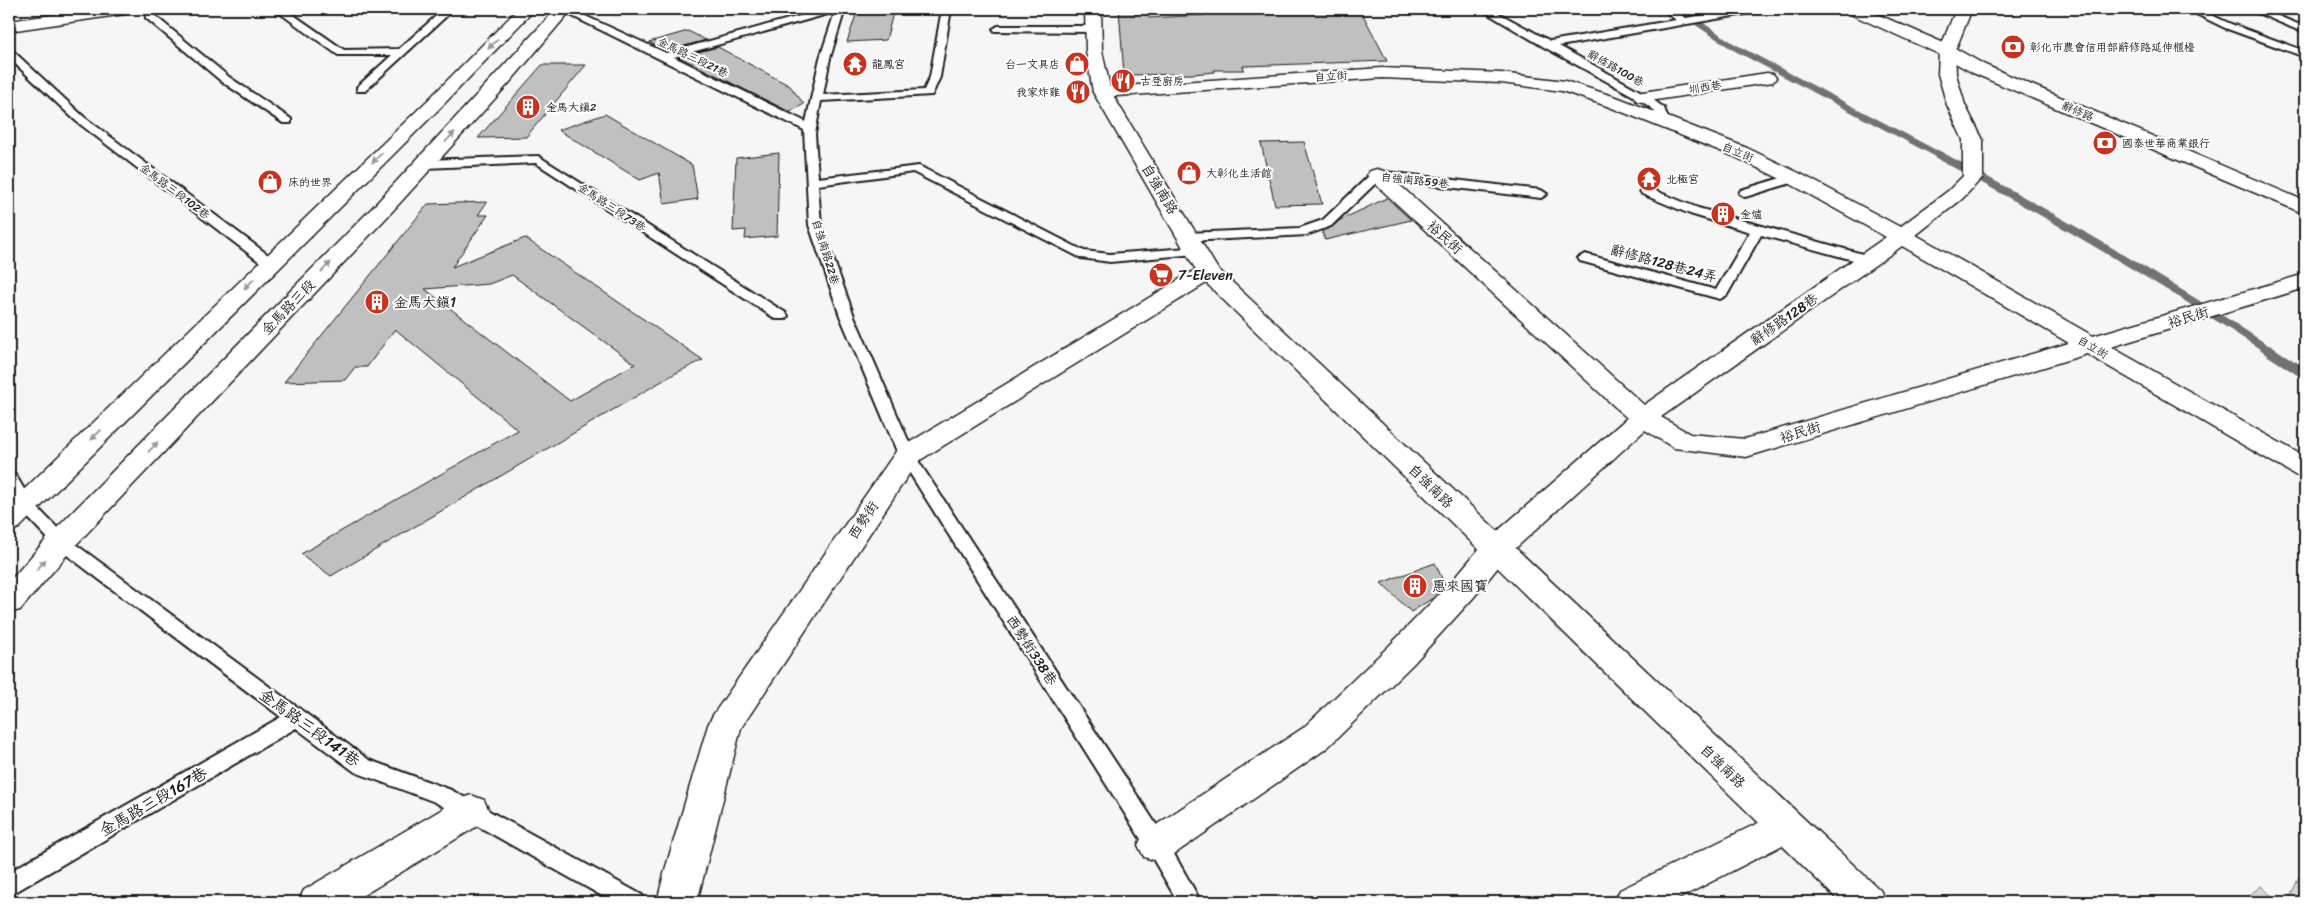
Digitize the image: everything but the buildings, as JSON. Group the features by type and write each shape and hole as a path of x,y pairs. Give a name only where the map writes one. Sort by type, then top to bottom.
{"street":[{"path":"9,26 125,9"},
{"path":"9,521 435,102 526,9"},
{"name":"金馬路三段","path":"9,602 62,542 425,164 496,88 564,9"},
{"name":"辭修路","path":"1852,9 1947,51 1979,69 2305,208"},
{"path":"1947,51 1964,9"},
{"name":"自強南路","path":"1093,19 1094,51 1102,92 1197,253 1496,549 1866,902"},
{"name":"辭修路128巷","path":"1157,845 1315,738 1401,655 1463,589 1496,549 1643,418 1902,236 1955,195 1973,177 1973,140 1956,105 1947,74 1947,51"},
{"name":"自立街","path":"1102,92 1382,73 1501,78 1565,86 1740,152 1794,178 1902,236 2305,469"},
{"name":"圳西巷","path":"1643,97 1767,78"},
{"name":"裕民街","path":"1377,175 1643,418 1684,442 1746,448 2305,282"},
{"name":"西勢街","path":"677,902 684,870 725,725 907,456 1197,253"},
{"path":"318,902 471,811"},
{"path":"1634,902 1786,826"}],"lane":[{"path":"149,9 149,16 225,79 287,121"},
{"path":"279,9 342,52 402,52"},
{"path":"361,89 450,9"},
{"name":"金馬路三段21巷","path":"564,9 665,56 811,129"},
{"path":"665,56 836,9"},
{"name":"自強南路22巷","path":"841,9 825,58 811,129 815,225 847,316 907,456"},
{"path":"817,98 928,93 936,77 947,9"},
{"name":"辭修路100巷","path":"1485,9 1643,97 1660,110 1662,121"},
{"path":"1666,9 1684,21"},
{"name":"辭修路100巷","path":"1548,45 1757,9"},
{"path":"2191,9 2228,26 2305,54"},
{"path":"2253,9 2305,30"},
{"path":"2301,9 2305,10"},
{"path":"998,29 1093,19"},
{"name":"金馬路三段102巷","path":"9,53 80,119 270,263"},
{"name":"金馬路三段73巷","path":"425,164 538,159 781,316"},
{"name":"自強南路59巷","path":"812,182 915,168 1081,254 1110,258 1197,253 1302,232 1327,224 1377,175 1541,194"},
{"path":"1745,194 1794,178"},
{"path":"1646,191 1694,211 1868,260"},
{"name":"辭修路128巷24弄","path":"1585,258 1720,295 1757,230"},
{"name":"西勢街338巷","path":"907,456 1157,845 1190,902"},
{"name":"金馬路三段141巷","path":"9,478 25,505 62,542 362,766 443,796 634,902"},
{"name":"金馬路三段167巷","path":"9,884 297,717"}],"shaded area":[{"path":"2305,863 2305,902 2288,902"},
{"path":"2261,886 2278,902 2241,902"}],"waterway":[{"path":"1677,9 1734,47 1939,155"},
{"path":"1937,154 2106,249 2270,351"},
{"path":"2268,350 2305,374"}],"place":[{"name":"彰化市農會信用部辭修路延伸櫃檯","path":"2013,47"},
{"name":"龍鳳宮","path":"855,64"},
{"name":"台一文具店","path":"1077,64"},
{"name":"古登廚房","path":"1123,81"},
{"name":"我家炸雞","path":"1078,92"},
{"name":"金馬大鎮2","path":"528,107"},
{"name":"國泰世華商業銀行","path":"2105,143"},
{"name":"大彰化生活館","path":"1189,173"},
{"name":"北極宮","path":"1649,179"},
{"name":"床的世界","path":"270,182"},
{"name":"金爐","path":"1723,214"},
{"name":"7-Eleven","path":"1161,275"},
{"name":"金馬大鎮1","path":"377,302"},
{"name":"惠來國寶","path":"1415,586"}]}
